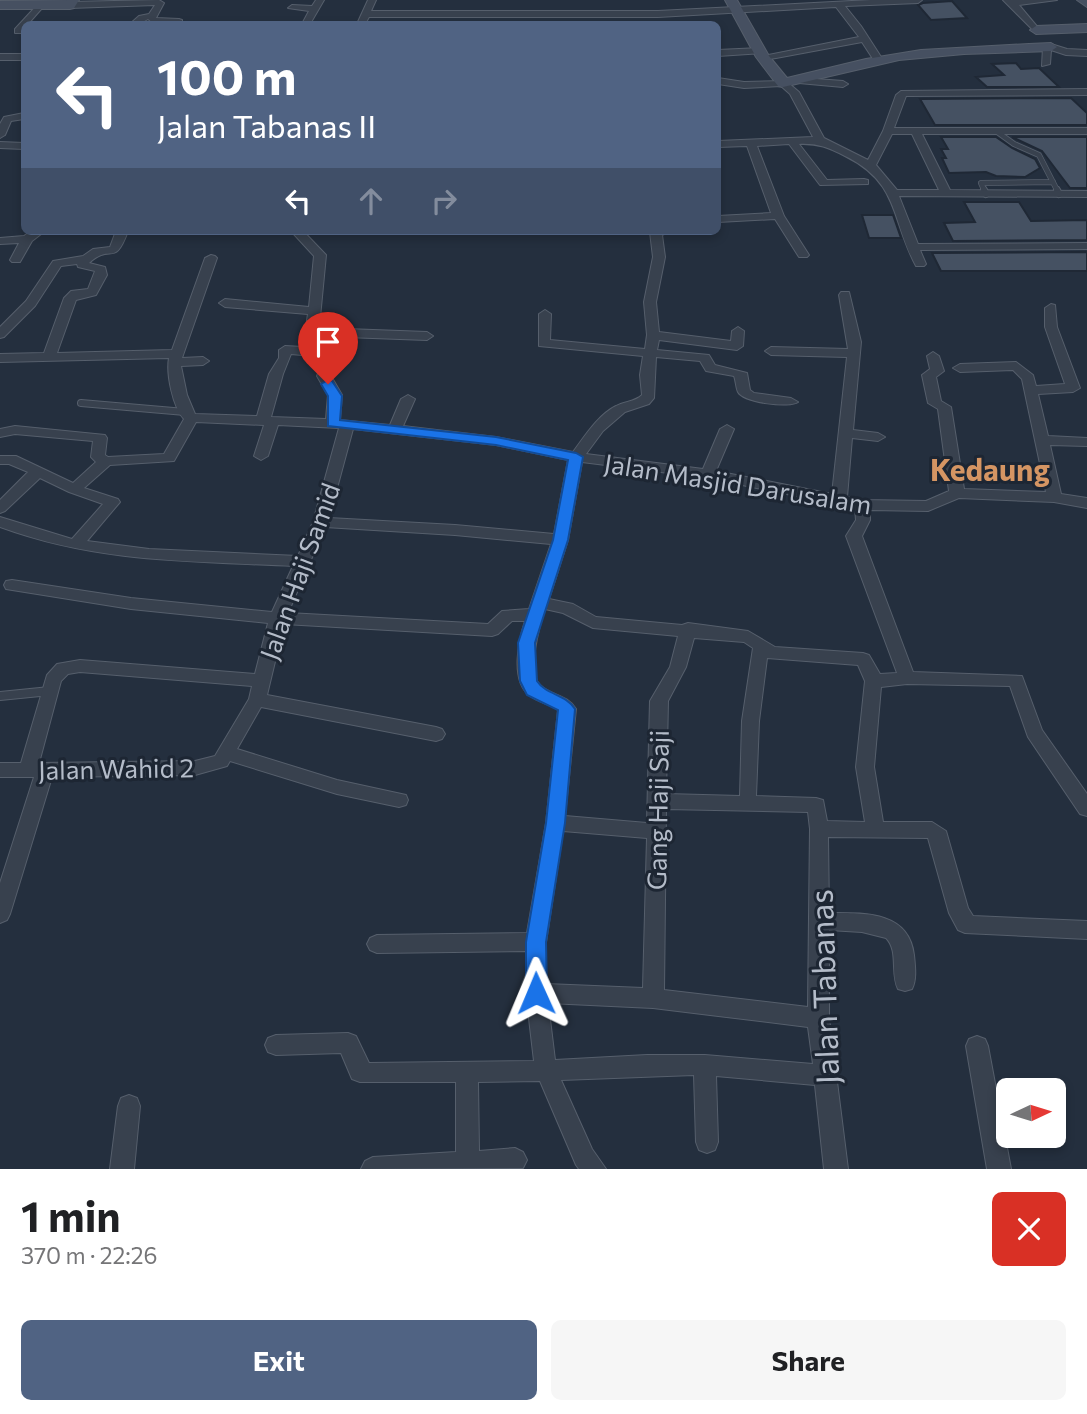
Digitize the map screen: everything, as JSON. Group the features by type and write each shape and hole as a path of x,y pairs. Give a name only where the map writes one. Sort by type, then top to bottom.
{"street":[{"path":"362,21 372,0"},
{"path":"423,21 432,0"},
{"path":"480,21 488,0"},
{"path":"365,14 659,14 734,5 839,5 918,0"},
{"path":"1010,1 1053,0"},
{"path":"1083,0 1087,3"},
{"path":"1010,1 1049,47"},
{"path":"0,5 159,2 152,16"},
{"path":"292,8 317,4"},
{"path":"308,21 317,4"},
{"path":"26,21 40,5"},
{"path":"734,5 762,54 783,83 794,92 820,141"},
{"path":"839,5 858,28 878,60"},
{"path":"540,13 542,21"},
{"path":"659,14 662,21"},
{"path":"152,16 157,21"},
{"path":"138,21 152,16"},
{"path":"18,30 21,27"},
{"path":"1036,30 1087,28"},
{"path":"721,53 762,54 863,39"},
{"path":"1045,64 1049,47"},
{"path":"721,81 744,85 802,81 878,60 1000,48 1049,47 1066,52 1087,53"},
{"path":"0,57 21,57"},
{"path":"802,81 843,84"},
{"path":"743,99 744,85"},
{"path":"871,165 888,131 901,95 908,92 1087,92"},
{"path":"0,135 7,119 21,117"},
{"path":"888,131 1087,131"},
{"path":"916,131 946,193"},
{"path":"792,141 824,183 864,182"},
{"path":"721,144 820,141 871,165 892,193 920,264"},
{"path":"751,143 778,216 803,255"},
{"path":"0,145 21,146"},
{"path":"892,193 1087,194"},
{"path":"721,219 778,216"},
{"path":"16,260 27,239 33,235"},
{"path":"49,358 71,298 75,294 92,292 101,275 101,269 82,265 97,251 115,250 121,235"},
{"path":"261,456 276,374 285,358 285,350 310,351 314,332 313,311 320,255 301,235"},
{"path":"594,1169 584,1157 546,1071 536,993 536,942 555,823 566,709 563,704 534,690 528,681 526,643 560,540 576,457 598,428 620,409 644,401 649,395 647,374 653,335 650,302 659,257 656,235"},
{"path":"0,241 27,239"},
{"path":"913,247 1087,246"},
{"path":"0,433 15,430 100,438 98,457 106,461 169,458 188,415 175,358 211,258"},
{"path":"0,334 31,303 56,264 86,259"},
{"path":"839,500 855,342 845,295"},
{"path":"225,303 313,311"},
{"path":"1031,390 1073,388 1051,327 1051,308"},
{"path":"545,314 543,343 704,358 711,368 742,376 744,391 750,396 791,402"},
{"path":"653,335 736,346 738,331"},
{"path":"314,332 427,336"},
{"name":"Jalan Haji Samid","path":"227,753 257,700 277,620 320,522 340,424 335,396 324,376 331,355 310,351"},
{"path":"771,351 854,352"},
{"path":"933,356 937,371 929,375 935,403 944,407 957,493"},
{"path":"0,372 4,358 175,358 203,361"},
{"path":"960,368 1016,366 1028,378 1031,402 1044,440 1054,497"},
{"path":"394,431 408,399"},
{"name":"Jalan Masjid Darusalam","path":"188,415 340,424 496,441 576,457 708,474 862,505 928,506 957,493 1054,497 1087,503"},
{"path":"708,474 727,429"},
{"path":"847,433 878,437"},
{"path":"1044,440 1087,442"},
{"path":"0,460 11,458 74,489 113,502 75,545"},
{"path":"74,489 106,461"},
{"path":"0,508 38,471"},
{"path":"862,505 863,520 854,536 907,678"},
{"path":"0,522 24,532 75,545 158,555 303,561"},
{"path":"320,522 455,530 560,540"},
{"path":"12,584 68,595 277,620 492,630 508,615 536,609 567,608 593,622 688,629 748,637 771,653 863,659 871,671 873,681 864,767 875,828"},
{"name":"Gang Haji Saji","path":"653,998 659,701 678,667 688,629"},
{"path":"748,794 752,689 761,648"},
{"path":"0,914 37,769 53,679 63,668 80,666 261,681"},
{"path":"873,681 907,678 1016,680 1034,732 1087,809"},
{"path":"257,700 436,734"},
{"path":"227,753 337,787 399,800"},
{"name":"Jalan Wahid 2","path":"0,770 195,768 220,761 227,753"},
{"name":"Jalan Tabanas","path":"659,801 816,805 819,829 818,1018 836,1169"},
{"path":"555,823 657,831"},
{"path":"819,829 875,828 936,832 958,913 963,916 965,924 1087,930"},
{"path":"818,921 878,926 894,931 900,940 905,982"},
{"path":"377,944 536,942"},
{"path":"536,993 653,998 818,1018"},
{"path":"276,1045 348,1043 360,1072 369,1073 546,1071 647,1065 705,1065 825,1075"},
{"path":"977,1046 999,1169"},
{"path":"705,1065 706,1142"},
{"path":"467,1072 468,1162"},
{"path":"122,1169 129,1106"},
{"path":"373,1169 515,1160"}],"lane":[{"path":"996,131 1014,144 1039,155 1059,194"},
{"path":"986,194 981,183 1053,182"},
{"path":"81,404 188,415"},
{"path":"0,696 50,691"}],"building":[{"path":"952,1 967,18 931,20 918,5 923,3"},
{"path":"1016,63 1021,69 1039,68 1059,87 987,87 976,77 1004,75 992,64"},
{"path":"1071,98 1087,113 1087,125 935,125 920,99"},
{"path":"941,137 996,137 1035,159 1040,168 1025,177 996,176 986,172 949,173 941,149 948,149"},
{"path":"1012,137 1087,137 1087,188 1070,188 1042,151"},
{"path":"964,202 1019,202 1031,221 1087,220 1087,240 953,241 944,223 975,222"},
{"path":"862,215 893,215 901,238 869,238"},
{"path":"1087,252 1087,271 941,271 932,253"}],"district":[{"name":"Kedaung","path":"990,468"}],"route":[{"path":"328,384 335,396 333,424 496,441 576,457 560,540 526,643 528,681 534,690 563,704 566,709 555,823 536,942 536,993"}]}
